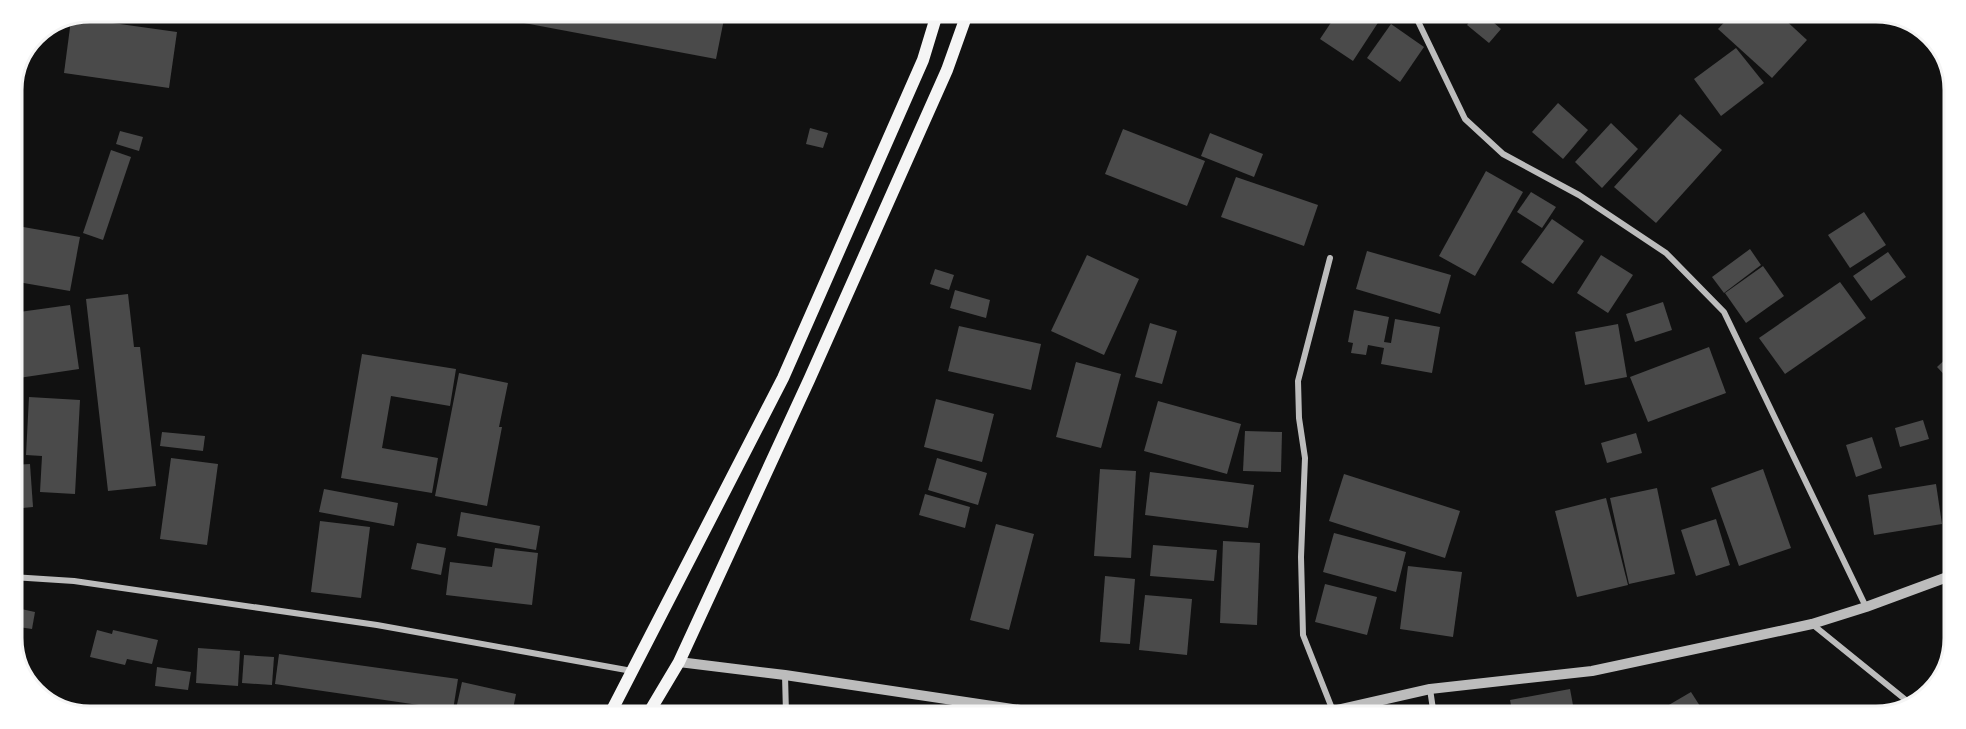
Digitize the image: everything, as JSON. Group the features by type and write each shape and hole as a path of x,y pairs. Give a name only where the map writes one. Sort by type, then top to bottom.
{"main road":[{"path":"614,706 783,378 922,60 934,22"},
{"path":"653,706 679,663 809,380 938,91 964,22"}],"street":[{"path":"1418,22 1466,119 1503,154 1579,195 1666,253 1724,312 1866,607"},
{"path":"1330,258 1298,381 1299,418 1305,458 1301,557 1303,635 1331,706"},
{"path":"23,578 74,580 377,625 632,672"},
{"path":"1355,706 1430,689 1592,671 1812,624 1944,578"},
{"path":"1812,624 1905,699"},
{"path":"679,663 785,675 977,706"},
{"path":"785,675 786,706"},
{"path":"1430,689 1433,706"}],"building":[{"path":"91,22 106,22 177,32 169,88 64,73 70,26"},
{"path":"519,22 723,22 716,59"},
{"path":"1331,22 1378,22 1353,61 1320,39"},
{"path":"1469,22 1493,22 1501,29 1489,43 1467,25"},
{"path":"1724,22 1788,22 1807,40 1772,78 1718,29"},
{"path":"1391,24 1424,47 1400,82 1367,58"},
{"path":"1736,48 1764,83 1721,116 1694,79"},
{"path":"1558,103 1588,130 1563,159 1532,132"},
{"path":"1680,114 1722,150 1656,223 1614,187"},
{"path":"1611,123 1638,149 1602,188 1575,162"},
{"path":"810,128 828,133 823,148 806,144"},
{"path":"1123,129 1205,161 1187,206 1105,174"},
{"path":"120,131 143,137 139,151 116,144"},
{"path":"1210,133 1263,154 1254,177 1201,156"},
{"path":"111,150 131,157 103,240 83,233"},
{"path":"1486,171 1523,192 1475,276 1439,256"},
{"path":"1236,177 1318,205 1304,246 1221,217"},
{"path":"1531,192 1556,207 1542,228 1517,212"},
{"path":"1864,212 1886,245 1850,268 1828,235"},
{"path":"1552,219 1584,241 1553,284 1521,262"},
{"path":"22,227 80,237 70,291 22,283"},
{"path":"1750,249 1761,265 1724,293 1712,277"},
{"path":"1367,251 1451,275 1440,314 1356,289"},
{"path":"1888,252 1906,277 1871,301 1853,276"},
{"path":"1087,255 1139,279 1104,355 1051,331"},
{"path":"1601,255 1633,275 1608,313 1577,293"},
{"path":"1763,266 1784,296 1746,323 1725,293"},
{"path":"935,269 954,275 949,290 930,284"},
{"path":"1840,282 1866,318 1785,374 1759,338"},
{"path":"955,290 990,300 986,318 950,308"},
{"path":"128,294 134,347 140,347 156,486 108,491 86,299"},
{"path":"1663,302 1672,330 1635,342 1626,314"},
{"path":"70,305 79,369 23,377 22,312"},
{"path":"1354,310 1389,317 1384,342 1391,343 1395,319 1440,327 1432,373 1381,364 1384,348 1368,345 1366,355 1351,353 1353,343 1348,342"},
{"path":"1150,323 1177,331 1162,384 1135,377"},
{"path":"1618,324 1627,377 1585,385 1575,332"},
{"path":"959,326 1041,344 1031,390 948,371"},
{"path":"1709,347 1726,393 1648,422 1630,377"},
{"path":"362,354 456,369 450,406 391,396 382,448 438,458 432,493 341,478"},
{"path":"1943,361 1944,374 1937,367"},
{"path":"1076,362 1121,374 1101,448 1056,437"},
{"path":"459,373 508,383 487,506 435,496"},
{"path":"29,397 80,400 75,494 40,492 42,456 26,455"},
{"path":"936,399 994,414 982,462 924,447"},
{"path":"1158,401 1241,424 1227,474 1144,451"},
{"path":"1923,420 1929,439 1900,447 1895,428"},
{"path":"1245,431 1282,432 1281,472 1243,471"},
{"path":"162,432 205,436 203,451 160,446"},
{"path":"1636,433 1642,453 1607,463 1601,443"},
{"path":"1872,437 1882,468 1856,477 1846,445"},
{"path":"171,458 218,464 207,545 160,539"},
{"path":"937,458 987,473 978,505 928,490"},
{"path":"23,464 30,464 33,507 23,508"},
{"path":"1100,469 1136,471 1131,558 1094,556"},
{"path":"1763,469 1791,548 1739,566 1711,488"},
{"path":"1150,472 1254,485 1248,528 1145,515"},
{"path":"1344,474 1460,511 1445,558 1329,521"},
{"path":"1936,484 1942,524 1874,535 1868,495"},
{"path":"1657,488 1675,574 1629,584 1610,498"},
{"path":"324,489 398,503 394,526 319,512"},
{"path":"925,494 970,507 965,528 919,515"},
{"path":"1606,498 1628,585 1577,597 1555,511"},
{"path":"461,512 540,526 536,550 457,536"},
{"path":"1716,519 1730,565 1696,576 1681,530"},
{"path":"320,521 370,527 361,598 311,592"},
{"path":"996,524 1034,534 1009,630 970,620"},
{"path":"1334,533 1406,552 1396,592 1323,572"},
{"path":"1223,541 1260,543 1257,625 1220,623"},
{"path":"417,543 446,548 441,575 411,569"},
{"path":"1153,545 1217,550 1214,581 1150,576"},
{"path":"495,548 538,553 532,605 446,595 450,562 492,567"},
{"path":"1408,566 1462,572 1453,637 1400,629"},
{"path":"1105,576 1135,579 1130,644 1100,642"},
{"path":"1325,584 1377,597 1367,635 1315,622"},
{"path":"1145,595 1192,599 1187,655 1139,650"},
{"path":"23,609 35,612 32,629 23,628"},
{"path":"97,630 112,634 113,630 158,640 152,664 127,659 125,665 90,657"},
{"path":"198,648 240,651 238,686 196,683"},
{"path":"279,654 458,679 454,706 426,706 275,684"},
{"path":"244,655 274,657 272,685 242,683"},
{"path":"157,667 191,672 188,690 155,686"},
{"path":"462,682 516,694 514,706 457,706"},
{"path":"1570,689 1573,706 1511,706 1510,700"},
{"path":"1691,692 1700,706 1667,706"}]}
